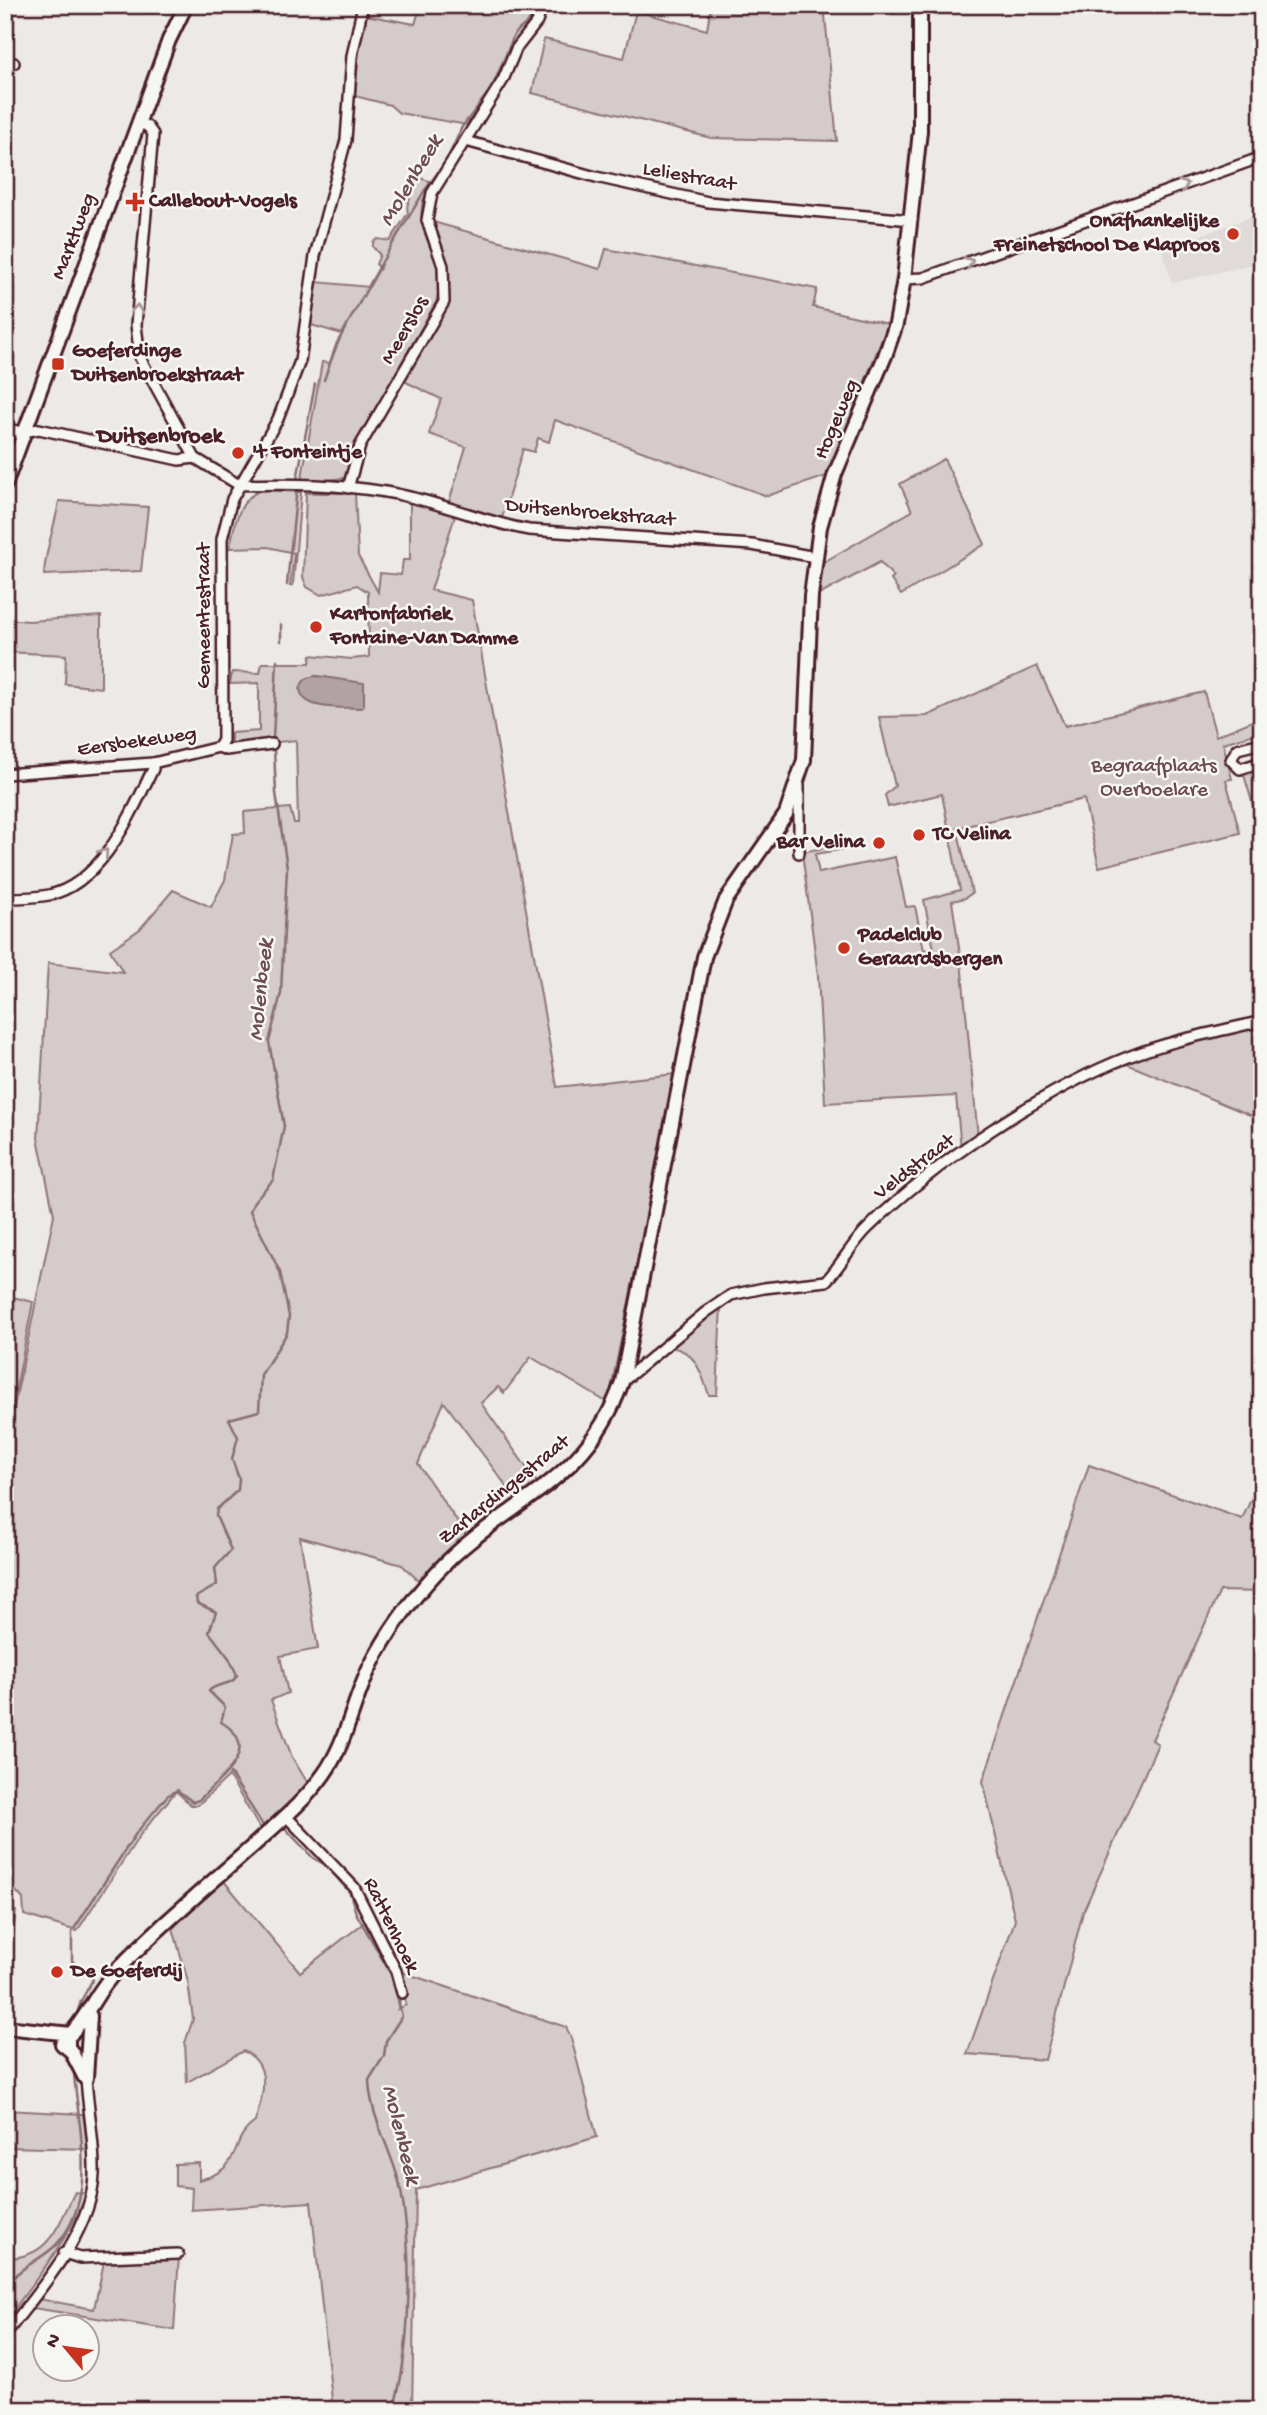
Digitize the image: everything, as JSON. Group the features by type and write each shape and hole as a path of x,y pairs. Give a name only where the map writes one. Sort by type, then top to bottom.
{"street":[{"name":"Marktweg","path":"5,485 169,40 186,5"},
{"name":"Gemeentestraat","path":"219,747 223,740 220,559 226,519 239,485 278,419 300,361 315,256 346,140 352,56 363,5"},
{"name":"Meerslos","path":"348,488 360,446 444,302 443,266 429,229 428,205 432,193 503,80 522,40 537,22 543,5"},
{"name":"Hogeweg","path":"799,853 799,783 804,760 815,557 835,474 886,356 896,324 912,220 920,131 920,5"},
{"path":"139,122 153,134 136,342 140,358 195,458 239,485"},
{"name":"Leliestraat","path":"466,141 596,177 708,202 912,220"},
{"path":"904,279 923,278 1262,157"},
{"path":"5,429 23,432 39,429 179,460 195,458"},
{"name":"Duitsenbroekstraat","path":"239,485 348,488 414,498 504,526 529,530 752,545 815,557"},
{"path":"1262,743 1237,749 1231,760 1240,769 1262,762"},
{"name":"Eersbekeweg","path":"5,774 153,762 219,747 226,750 272,744"},
{"path":"5,898 51,895 91,868 116,839 132,812 153,769 153,762"},
{"name":"Zarlardingestraat","path":"5,2335 64,2253 90,2201 94,2175 80,2038 90,2012 116,1971 286,1816 326,1772 369,1668 404,1613 438,1572 466,1546 540,1492 586,1451 604,1425 622,1382 704,957 726,900 779,829 799,783"},
{"name":"Veldstraat","path":"622,1382 706,1312 732,1295 764,1288 826,1281 853,1243 907,1194 1024,1112 1079,1080 1157,1047 1262,1021"},
{"name":"Rattenhoek","path":"286,1816 354,1887 396,1971 402,1993"},
{"path":"5,2027 47,2033 80,2038 80,2052 70,2049 47,2033"},
{"name":"Zarlardingestraat","path":"80,2038 67,2040 86,2078"},
{"path":"64,2253 80,2258 178,2254"}],"shaded area":[{"name":"Onafhankelijke Freinetschool De Klaproos","path":"1262,213 1262,262 1172,283 1162,249"},
{"path":"317,676 364,683 364,705 362,708 335,708 308,702 300,689 306,679"}],"green space":[{"path":"421,5 540,5 539,12 516,41 497,81 467,125 399,113 390,105 355,96 365,15 415,24"},
{"path":"711,5 824,5 837,141 711,138 532,93 544,39 624,58 636,11 707,30"},
{"path":"415,177 433,182 423,201 421,215 439,273 436,302 357,442 344,478 301,483 322,362 330,363 342,334 311,325 317,282 369,287 380,268 376,264 380,255 373,247 373,242 378,239 390,241 408,213"},
{"path":"433,222 600,269 606,249 817,289 813,307 888,324 827,476 767,496 555,420 549,442 538,438 534,452 523,449 502,518 449,502 466,447 429,434 441,399 402,380 446,303 448,272"},
{"path":"944,459 985,544 901,595 891,580 894,577 880,562 819,595 822,563 912,511 900,484"},
{"path":"262,490 301,492 293,585 290,586 294,553 268,547 230,548 242,506 247,499"},
{"path":"306,493 355,493 358,556 378,592 380,573 401,575 403,560 410,560 410,500 455,516 431,590 472,600 557,1087 676,1074 608,1403 531,1357 504,1393 498,1387 481,1403 538,1484 516,1499 444,1402 418,1464 467,1536 419,1581 402,1565 300,1537 318,1649 280,1656 288,1693 271,1700 292,1757 309,1785 260,1829 229,1776 198,1805 191,1805 176,1791 140,1835 77,1931 24,1915 23,1899 5,1879 5,1450 54,1215 38,1138 48,963 123,972 110,950 140,929 173,890 211,907 225,880 233,834 245,833 244,812 290,808 294,823 298,823 296,740 231,747 231,733 259,731 259,683 230,684 232,672 260,673 262,663 310,663 311,655 352,659 369,657 368,592 357,585 321,595 307,587 303,577","holes":["317,676 340,680 345,707 338,707"]},
{"path":"59,501 148,507 141,571 44,575"},
{"path":"101,616 101,688 65,684 66,655 5,652 5,619 29,621"},
{"name":"Begraafplaats Overboelare","path":"1037,666 1065,726 1204,692 1216,736 1262,717 1262,732 1223,743 1232,779 1226,780 1240,833 1099,867 1084,799 957,828 972,893 952,901 961,961 978,1137 961,1149 956,1096 825,1103 818,976 802,852 844,844 845,849 815,854 819,873 895,857 906,907 915,906 924,950 934,949 924,900 960,890 942,794 888,807 885,795 895,786 879,717 927,716"},
{"path":"1262,770 1262,835 1244,775"},
{"path":"1262,1023 1262,1120 1127,1064 1106,1072 1106,1067 1161,1047"},
{"path":"5,1295 33,1302 5,1445"},
{"path":"721,1304 717,1395 709,1395 696,1363 677,1348 667,1347"},
{"path":"1089,1465 1242,1519 1262,1476 1262,1592 1220,1591 1152,1740 1158,1744 1083,1912 1045,2060 967,2054 1015,1920 983,1781"},
{"path":"223,1880 300,1972 365,1922 395,1977 399,1989 398,2009 406,2005 402,1980 405,1973 566,2027 571,2038 597,2137 416,2190 412,2410 333,2410 311,2202 191,2210 192,2188 175,2186 175,2164 199,2163 199,2180 213,2175 230,2162 246,2129 255,2122 263,2092 259,2064 243,2051 187,2082 185,2043 193,2019 188,1982 173,1928"},
{"path":"5,1909 16,1911 13,1935 5,1935"},
{"path":"5,2110 83,2114 88,2149 5,2147"},
{"path":"75,2192 87,2194 70,2228 5,2321 5,2258 20,2257 42,2246 57,2228"},
{"path":"179,2256 174,2330 102,2319 102,2314 71,2314 33,2308 39,2299 94,2309 104,2262"}],"waterway":[{"name":"Molenbeek","path":"324,380 337,343 391,246 447,160 462,127 492,88 515,33 534,17 538,5"},
{"name":"Molenbeek","path":"297,480 315,384"},
{"name":"Molenbeek","path":"287,585 297,487"},
{"name":"Molenbeek","path":"281,625 281,641"},
{"name":"Molenbeek","path":"273,739 277,660"},
{"name":"Molenbeek","path":"75,2020 81,2001 93,1979 72,1961 72,1932 137,1832 167,1796 177,1790 193,1802 199,1800 227,1773 239,1752 239,1742 234,1732 221,1722 225,1707 209,1691 232,1681 237,1675 229,1658 209,1632 216,1612 197,1603 196,1597 217,1585 215,1568 231,1550 216,1516 217,1509 238,1490 239,1479 232,1459 238,1437 229,1419 259,1411 261,1375 287,1333 289,1316 280,1272 250,1211 255,1200 273,1180 284,1126 269,1042 281,993 287,868 276,793 274,749"},
{"name":"Molenbeek","path":"230,1773 262,1824"},
{"name":"Molenbeek","path":"285,1828 313,1858 326,1865 350,1893 356,1913 392,1976 402,2016 386,2041 384,2056 369,2080 373,2106 399,2182 407,2235 407,2327 393,2410"},
{"name":"Molenbeek","path":"5,2291 14,2276 56,2245 78,2206 83,2162 74,2073"}],"place":[{"name":"Callebout-Vogels","path":"135,202"},
{"name":"Onafhankelijke Freinetschool De Klaproos","path":"1233,234"},
{"name":"Goeferdinge Duitsenbroekstraat","path":"58,364"},
{"name":"'t Fonteintje","path":"238,453"},
{"name":"Kartonfabriek Fontaine-Van Damme","path":"316,627"},
{"name":"TC Velina","path":"919,835"},
{"name":"Bar Velina","path":"879,843"},
{"name":"Padelclub Geraardsbergen","path":"844,948"},
{"name":"De Goeferdij","path":"57,1972"}],"district":[{"name":"Duitsenbroek","path":"160,437"}]}
